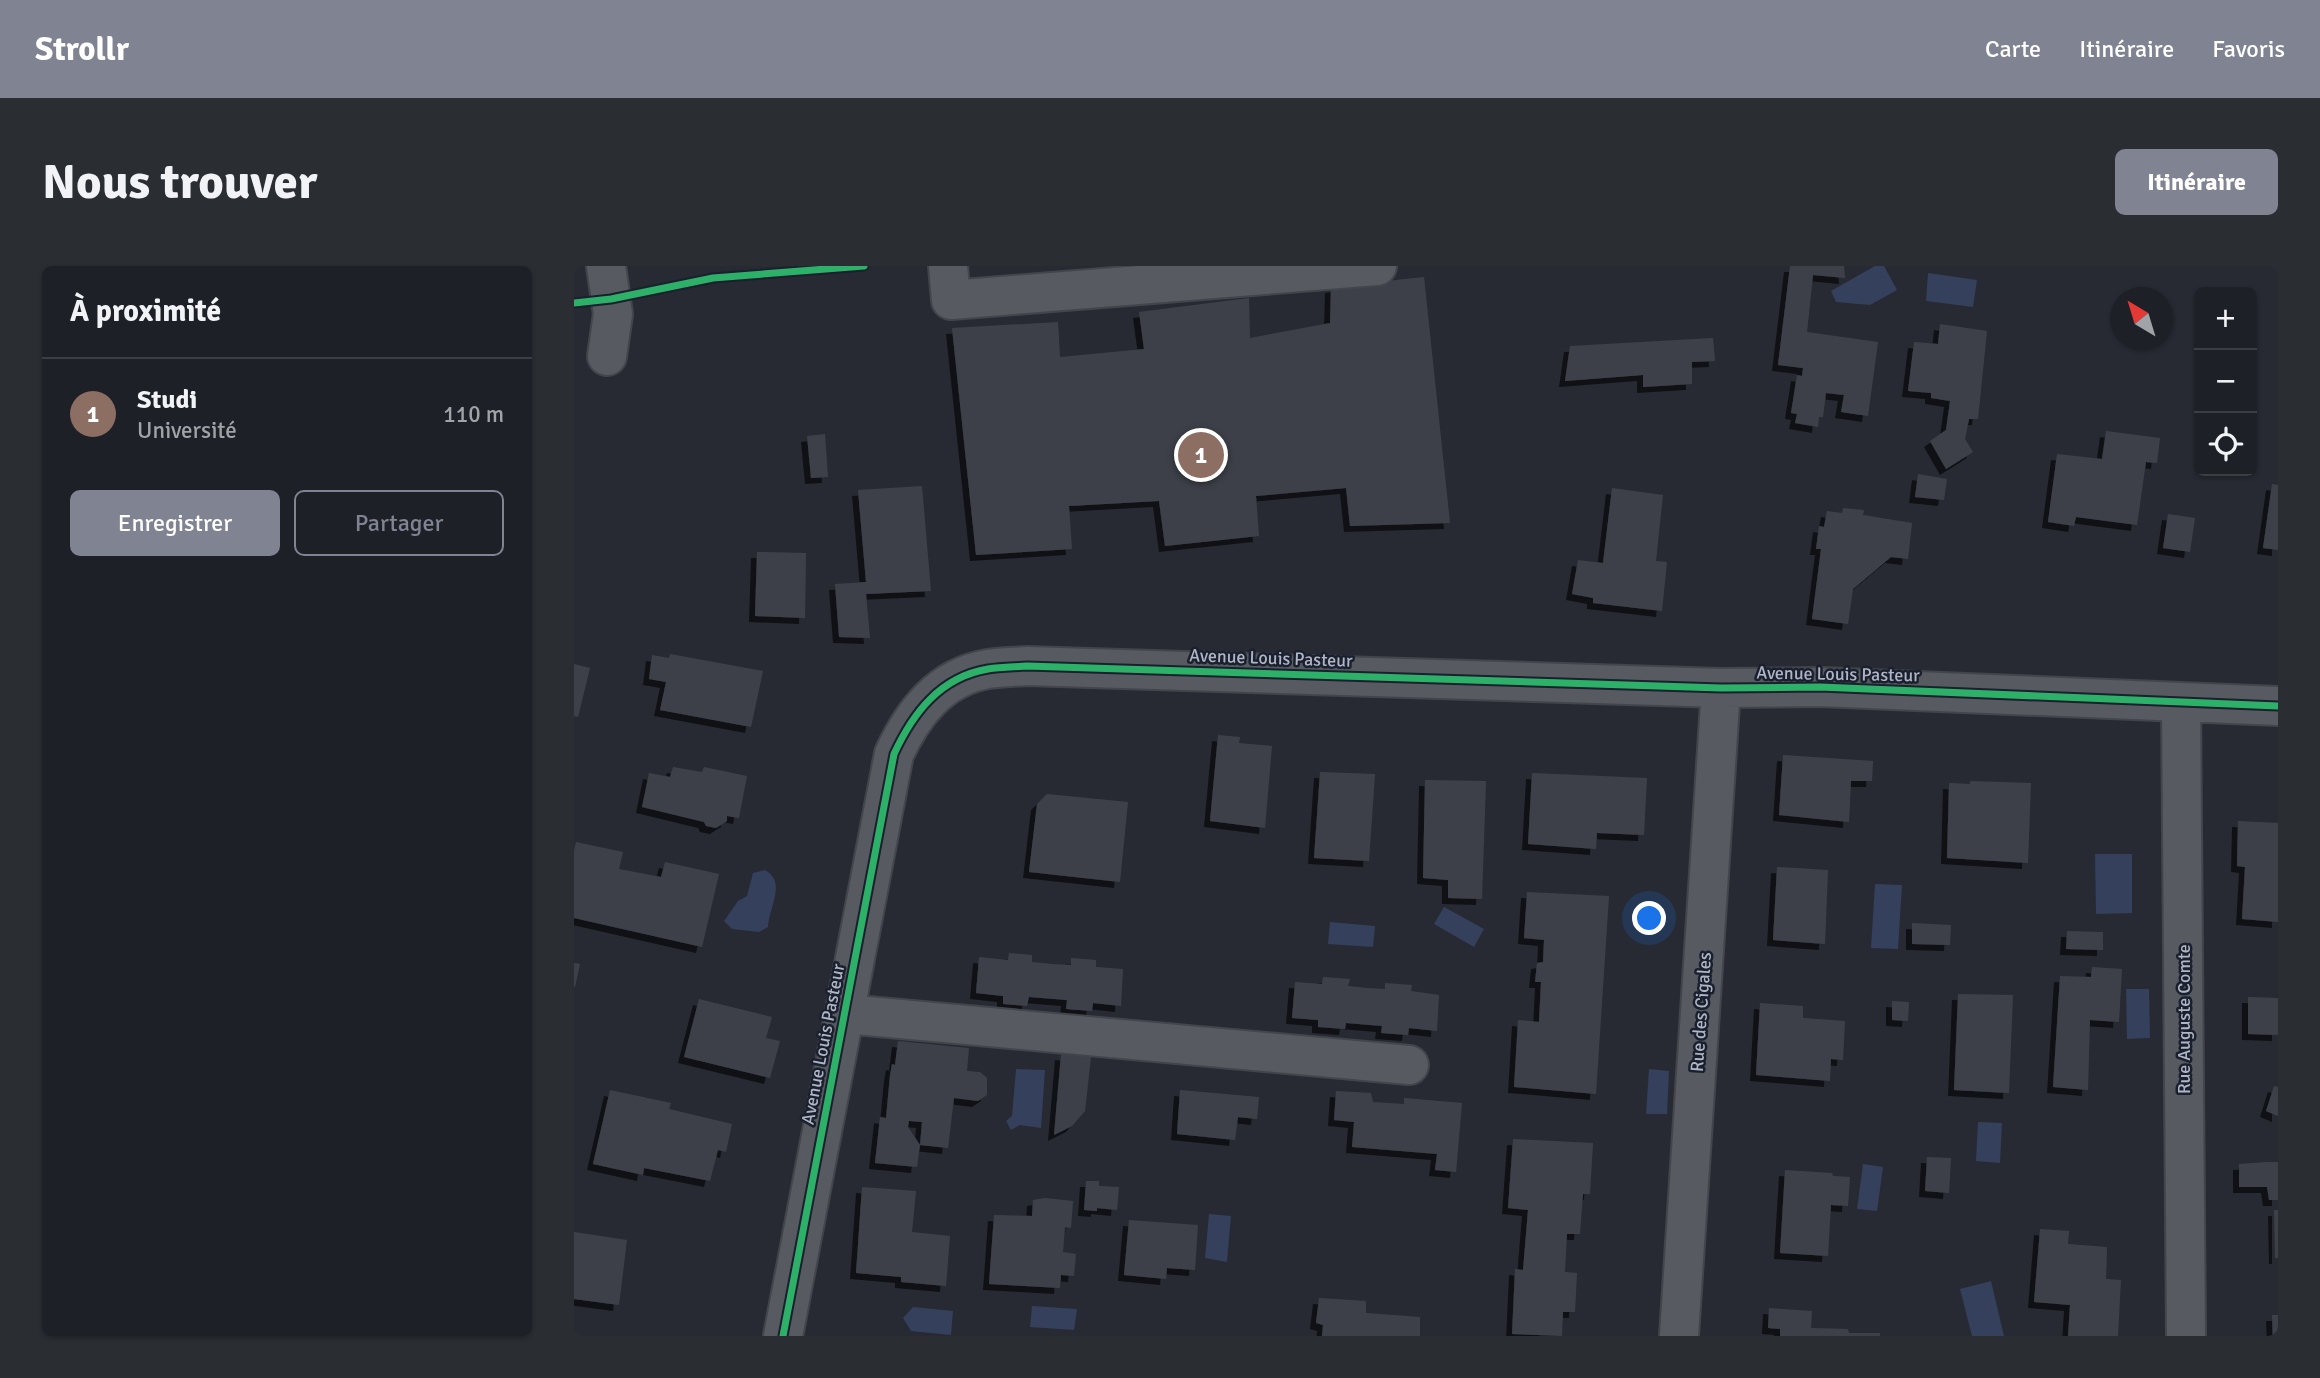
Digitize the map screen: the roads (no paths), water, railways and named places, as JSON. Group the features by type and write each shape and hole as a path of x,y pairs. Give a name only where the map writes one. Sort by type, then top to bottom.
{"street":[{"path":"606,266 613,314 607,356"},
{"path":"948,266 951,300 1377,266"},
{"name":"Avenue Louis Pasteur","path":"783,1336 894,754 909,723 928,700 958,679 986,669 1027,666 1721,688 1820,687 2278,706"},
{"name":"Rue des Cigales","path":"1679,1336 1721,688"},
{"name":"Rue Auguste Comte","path":"2182,703 2186,1336"},
{"path":"845,1014 1409,1065"}],"water":[{"path":"1875,266 1884,266 1897,290 1870,305 1836,302 1831,291"},
{"path":"1928,273 1977,280 1973,307 1926,301"},
{"path":"2095,854 2132,854 2132,913 2096,914"},
{"path":"765,870 775,881 776,888 768,927 759,932 732,929 724,921 738,901 747,896 753,873"},
{"path":"1875,884 1902,885 1898,949 1871,948"},
{"path":"1444,907 1484,929 1474,947 1434,924"},
{"path":"1330,922 1375,926 1373,947 1328,944"},
{"path":"2126,989 2149,989 2150,1038 2127,1039"},
{"path":"1016,1069 1045,1070 1041,1128 1020,1125 1011,1130 1006,1121 1012,1116"},
{"path":"1649,1069 1669,1071 1667,1114 1646,1114"},
{"path":"1978,1122 2002,1123 2000,1163 1976,1161"},
{"path":"1863,1164 1883,1167 1877,1211 1857,1209"},
{"path":"1209,1214 1231,1216 1227,1262 1205,1258"},
{"path":"1991,1281 2004,1336 1972,1336 1960,1289"},
{"path":"1032,1306 1077,1309 1074,1330 1030,1327"},
{"path":"913,1307 953,1311 951,1335 911,1331 903,1318"}],"place":[{"name":"Studi","path":"1201,455"}]}
